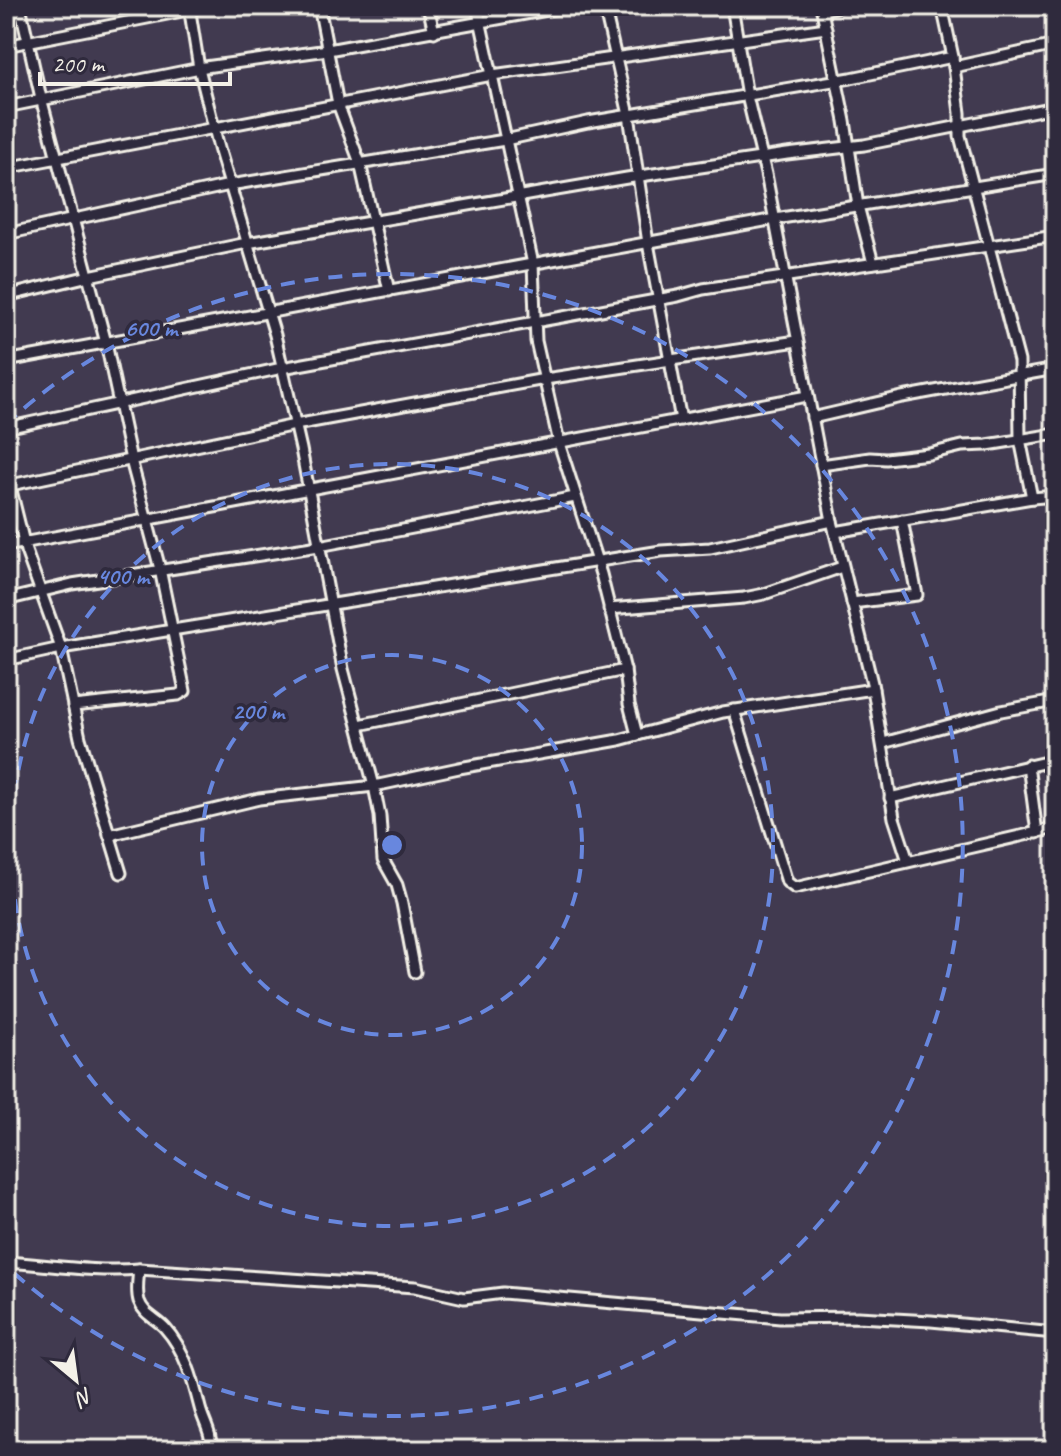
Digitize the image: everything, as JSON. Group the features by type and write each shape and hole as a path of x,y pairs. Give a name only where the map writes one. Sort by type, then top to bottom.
{"street":[{"path":"20,6 41,98 106,343 131,460 160,569 185,691 183,694 73,706"},
{"path":"6,46 208,6"},
{"path":"319,6 338,104 360,163 389,291"},
{"path":"428,6 434,32"},
{"path":"477,6 533,264 536,341 559,443 598,563 625,670 637,735"},
{"path":"6,107 199,68 328,50 569,6"},
{"path":"604,6 629,115 648,243 661,299 681,420"},
{"path":"732,6 747,96 775,219 832,521 873,689 890,798 908,861"},
{"path":"843,6 821,8 850,147 858,206 873,263"},
{"path":"942,6 954,62 964,154 1019,361 1020,439 1032,498"},
{"path":"189,8 199,68 214,128 269,313 282,368 343,669 374,786 383,860 397,885 415,972"},
{"path":"6,168 492,75 826,28"},
{"path":"6,234 230,185 1055,45"},
{"path":"6,296 247,243 639,176 850,147 1055,107"},
{"path":"6,361 775,219 1055,174"},
{"path":"6,428 282,368 785,275 1055,236"},
{"path":"8,486 295,425 545,379 797,341"},
{"path":"812,418 902,397 1055,369"},
{"path":"6,546 807,396"},
{"path":"821,465 929,454 962,446 1055,434"},
{"path":"6,470 24,543 61,648 80,738 121,873"},
{"path":"835,532 1055,496"},
{"path":"6,600 160,569 319,546 575,497"},
{"path":"852,603 917,595 902,520"},
{"path":"6,660 61,648 661,551 710,548 832,521"},
{"path":"609,609 754,596 842,567"},
{"path":"359,725 625,670"},
{"path":"109,835 259,799 374,786 637,735 734,710 873,689"},
{"path":"883,743 1001,711 1055,701"},
{"path":"734,710 771,836 787,882 795,888 1055,828"},
{"path":"890,798 1055,760"},
{"path":"1028,765 1037,833"},
{"path":"6,1262 103,1272 139,1269 415,1287 464,1298 503,1293 780,1318 858,1317 1055,1333"},
{"path":"139,1269 137,1293 140,1303 146,1313 164,1327 190,1371 210,1430 211,1450"}]}
